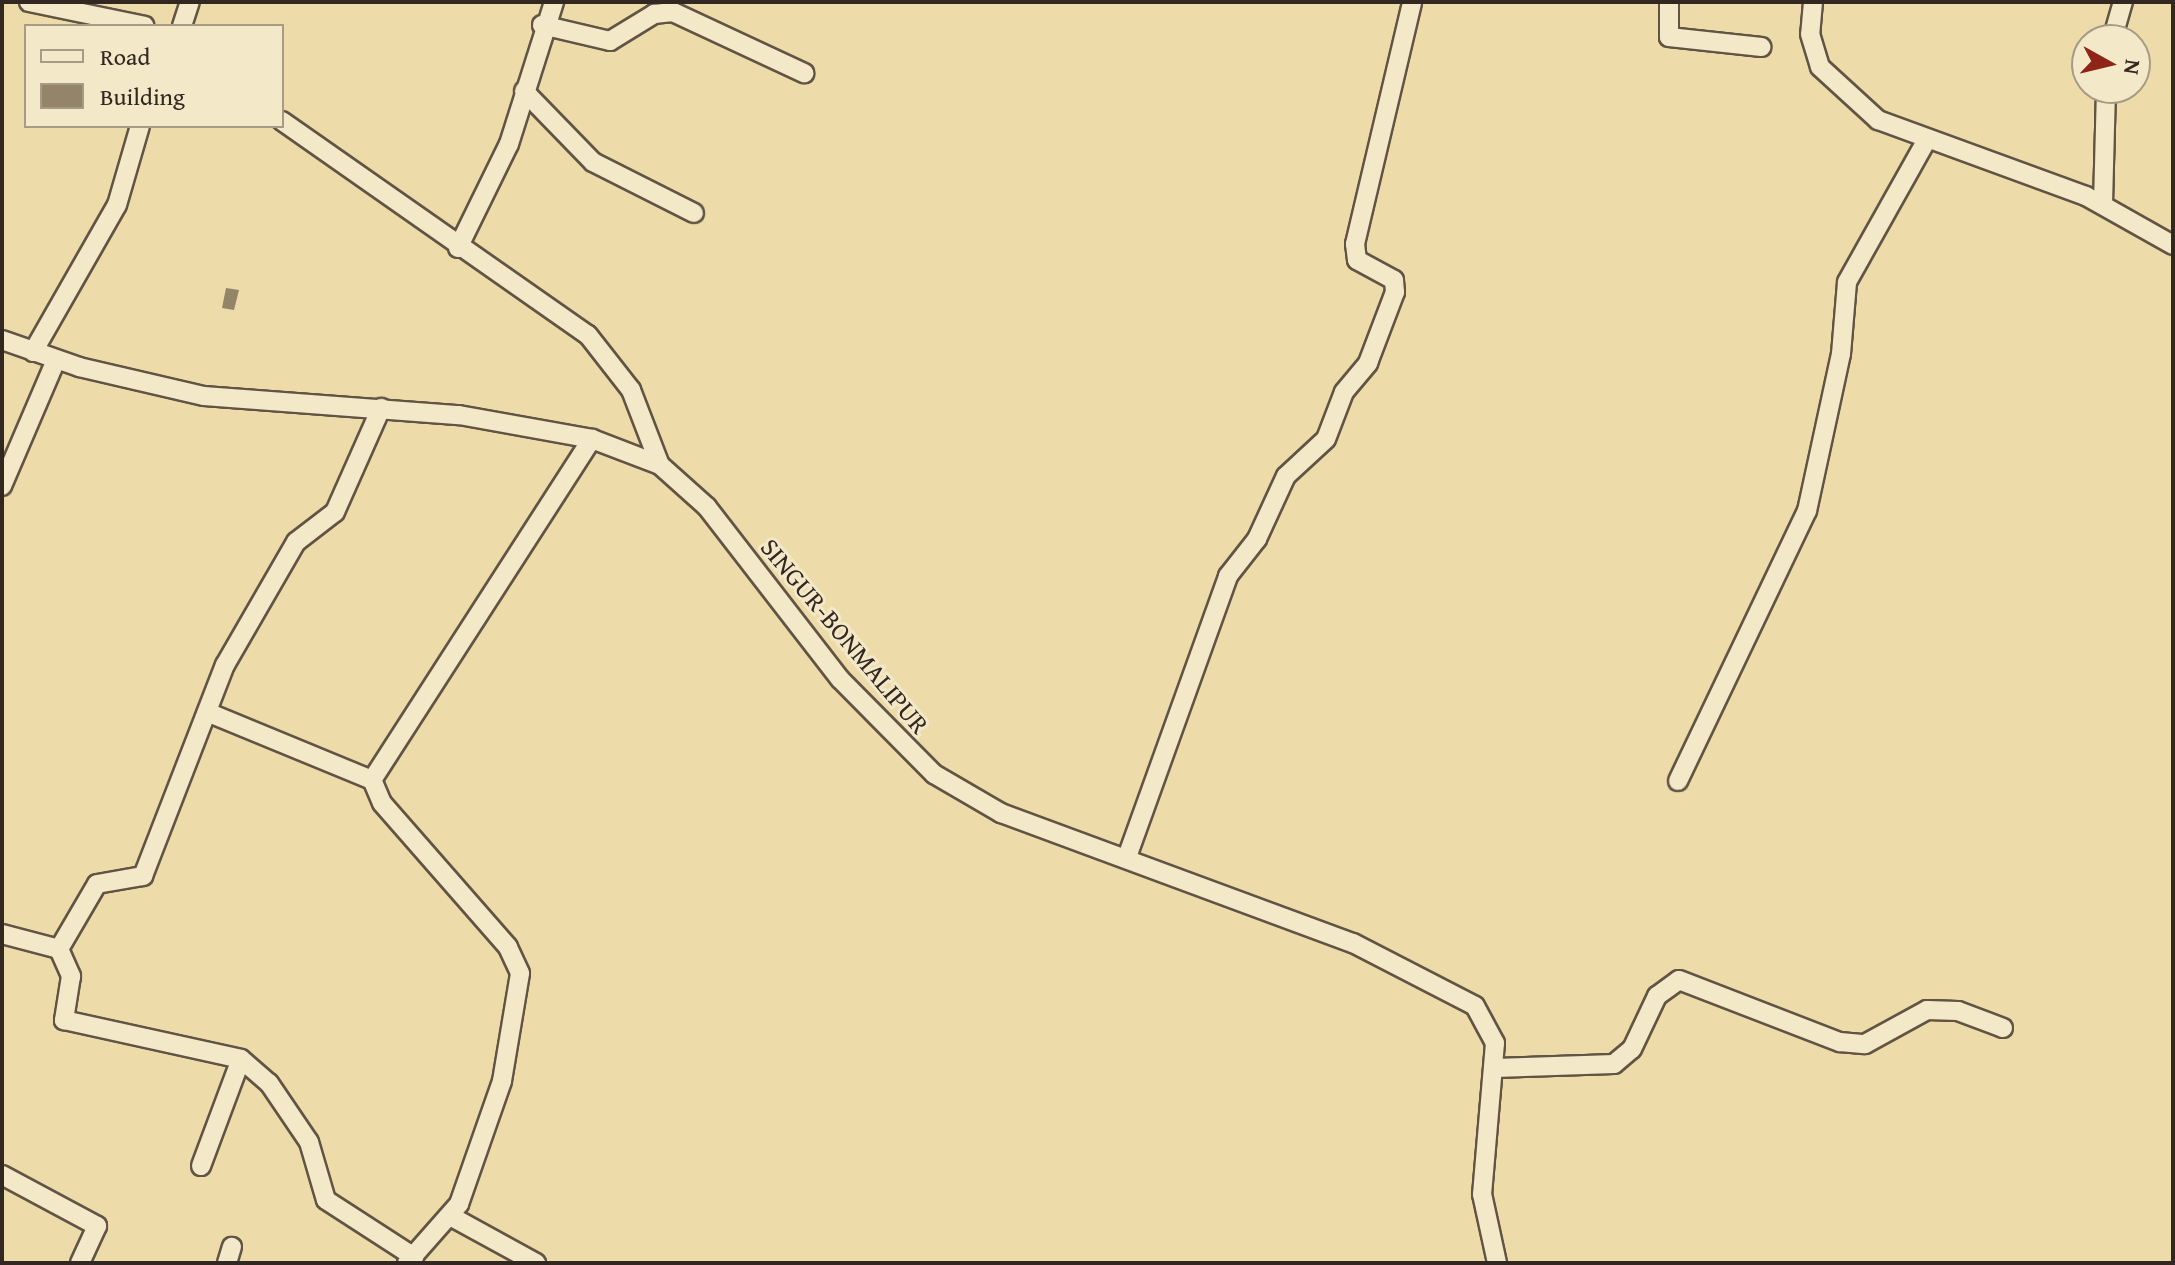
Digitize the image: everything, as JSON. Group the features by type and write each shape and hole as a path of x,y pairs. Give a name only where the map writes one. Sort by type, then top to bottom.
{"street":[{"path":"29,2 135,24"},
{"path":"183,24 190,2"},
{"path":"458,248 492,186 542,25 554,2"},
{"path":"1127,857 1228,576 1257,539 1286,476 1326,439 1344,392 1368,363 1395,292 1394,280 1357,260 1355,244 1412,2"},
{"path":"1669,2 1669,37 1761,47"},
{"path":"1813,2 1813,51 1833,85 1878,120 1926,141 2103,204 2173,245"},
{"path":"2117,24 2123,2"},
{"path":"542,25 610,41 654,14 673,12 804,73"},
{"path":"524,91 593,162 694,213"},
{"path":"2103,204 2106,104"},
{"path":"284,122 458,248 588,335 631,390 660,465"},
{"path":"33,352 117,205 139,128"},
{"path":"1678,781 1761,618 1807,511 1841,354 1843,291 1926,141"},
{"name":"SINGUR-BONMALIPUR","path":"2,340 56,360 204,396 381,408 592,439 660,465 707,507 912,758 1001,813 1127,857 1435,981 1490,1024 1495,1068 1482,1194 1497,1263"},
{"path":"2,486 56,360"},
{"path":"59,949 91,889 147,871 231,654 296,542 335,512 381,408"},
{"path":"372,780 592,439"},
{"path":"2,934 59,949 70,968 61,1010 70,1024 205,1046 241,1059 269,1083 309,1142 326,1200 411,1260 452,1217 502,1081 520,973 508,947 382,803 372,780 207,712"},
{"path":"1495,1068 1614,1064 1632,1049 1657,996 1679,980 1840,1042 1865,1044 1927,1010 1958,1011 2003,1028"},
{"path":"201,1166 241,1059"},
{"path":"2,1175 97,1226 80,1263"},
{"path":"452,1217 536,1263"}],"building":[{"path":"226,288 239,290 234,310 222,308"}]}
